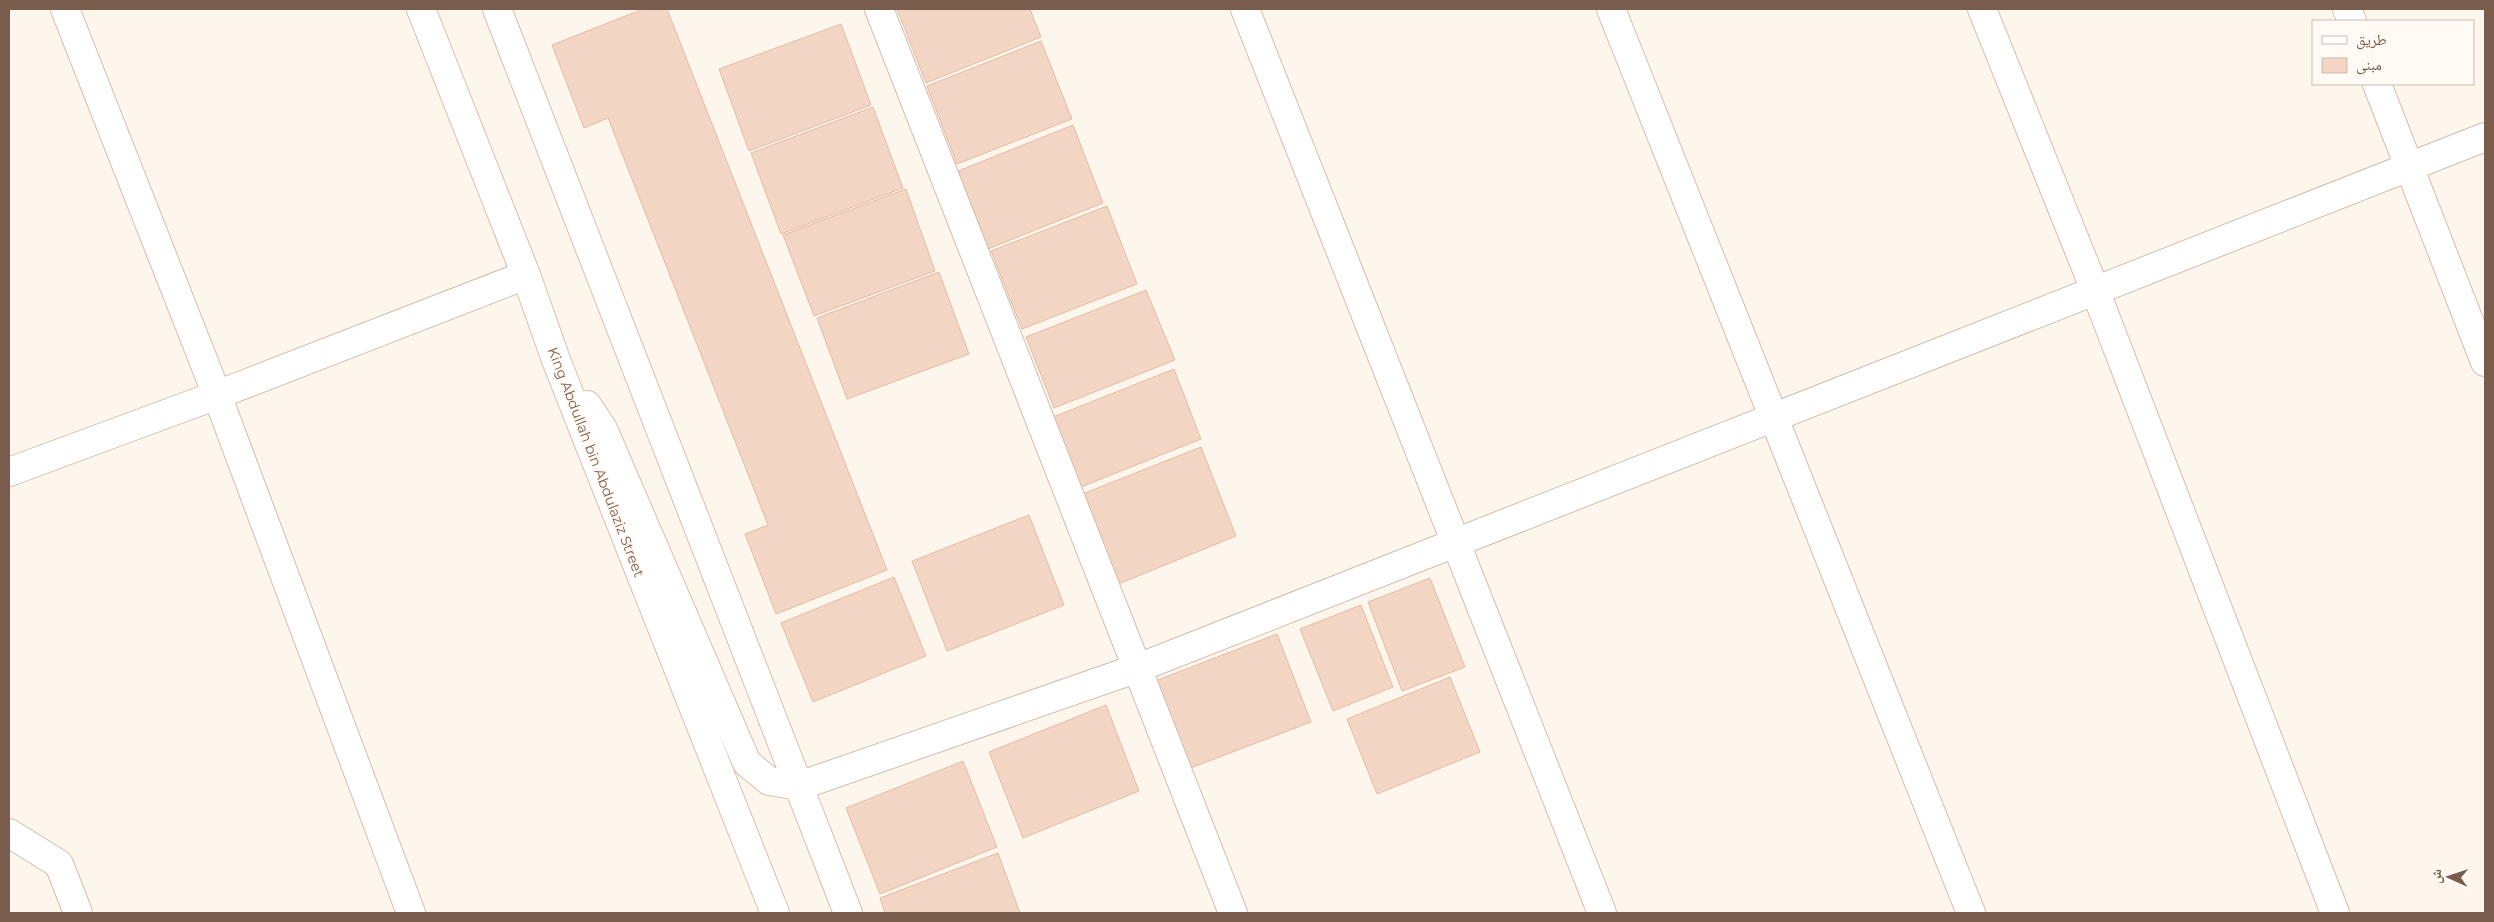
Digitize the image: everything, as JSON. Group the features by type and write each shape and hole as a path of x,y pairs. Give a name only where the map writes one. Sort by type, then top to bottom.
{"street":[{"path":"65,9 217,395 411,913"},
{"name":"King Abdullah bin Abdulaziz Street","path":"421,9 526,276 556,360 774,913"},
{"path":"498,9 848,913"},
{"path":"879,9 1233,913"},
{"path":"1245,9 1602,913"},
{"path":"1611,9 1772,418 1971,913"},
{"path":"1982,9 2095,290 2335,913"},
{"path":"2377,85 2485,362"},
{"path":"556,360 603,429 748,763 769,782 798,786 1138,668 2485,137"},
{"path":"9,472 217,395 526,276"},
{"path":"9,833 59,864 78,913"}],"building":[{"path":"643,9 667,9 887,570 776,614 745,534 768,525 608,118 584,128 552,45"},
{"path":"897,9 1030,9 1041,37 926,83"},
{"path":"841,24 871,105 749,151 719,69"},
{"path":"1041,41 1072,119 957,164 927,86"},
{"path":"873,107 903,188 781,234 751,153"},
{"path":"1073,125 1103,203 988,249 958,171"},
{"path":"906,189 935,271 814,316 783,235"},
{"path":"1107,206 1137,284 1022,329 991,251"},
{"path":"939,272 969,354 847,399 817,318"},
{"path":"1146,290 1175,360 1054,408 1026,337"},
{"path":"1174,369 1201,439 1081,487 1053,417"},
{"path":"1201,447 1236,536 1116,585 1080,495"},
{"path":"1029,515 1064,605 947,651 912,561"},
{"path":"894,577 926,656 813,702 781,623"},
{"path":"1430,578 1465,667 1402,691 1368,602"},
{"path":"1361,605 1393,687 1333,711 1300,629"},
{"path":"1277,634 1311,722 1188,769 1155,681"},
{"path":"1450,677 1480,752 1377,794 1347,719"},
{"path":"1106,705 1139,791 1023,838 989,752"},
{"path":"963,761 997,847 880,894 846,808"},
{"path":"998,853 1020,913 885,913 880,898"}]}
